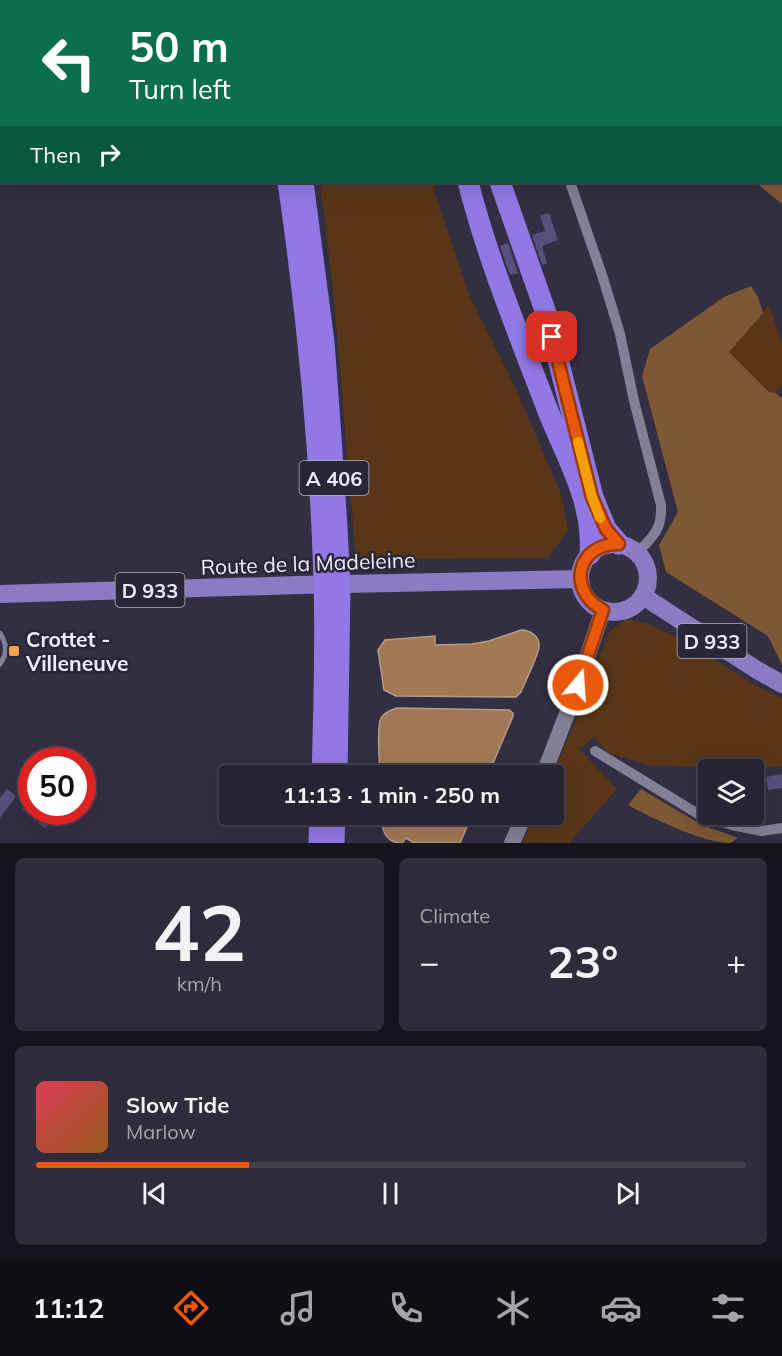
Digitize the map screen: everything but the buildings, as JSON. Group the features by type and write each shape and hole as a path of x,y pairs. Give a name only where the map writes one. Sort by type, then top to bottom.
{"highway":[{"name":"A 406","path":"288,183 302,288 316,445 324,580 322,765"},
{"name":"A 406","path":"303,183 324,342 336,516 340,588 337,765"},
{"path":"468,183 502,291 584,500 590,526 590,554"},
{"path":"500,183 547,316 592,497 606,529 628,548"},
{"path":"319,843 320,825"},
{"path":"334,843 335,825"}],"main road":[{"path":"606,544 628,548 643,559 648,573 643,596 630,608 612,612 603,610 594,605 582,590 580,579 584,562 594,550 606,544"},
{"name":"Route de la Madeleine","path":"0,594 580,579"},
{"name":"D 933","path":"643,596 782,684"},
{"path":"547,765 578,685 603,610"},
{"path":"512,843 520,825"}],"street":[{"path":"570,183 620,334 661,505 659,527 655,535 628,548"},
{"path":"595,750 698,814 732,825 762,831 782,828"}],"lane":[{"path":"0,633 7,647 5,657 0,664"}],"shaded area":[{"path":"320,183 434,183 435,193 470,297 516,389 561,494 568,530 548,558 356,559 334,297"},
{"path":"756,183 782,183 782,204"},
{"path":"751,286 758,297 763,313 729,352 769,392 782,398 782,665 768,636 666,572 659,545 678,512 642,376 650,349 724,297"},
{"path":"769,305 782,342 782,385 775,393 769,392 729,352"},
{"path":"626,619 648,624 682,639 757,686 782,698 782,766 764,768 764,759 698,759 698,767 647,765 607,752 594,737 579,749 617,789 569,843 522,843 530,825 564,825 564,765 556,765 610,631"},
{"path":"521,630 534,634 539,647 521,692 516,697 396,696 384,690 378,650 385,640 435,636 435,645 472,644"},
{"path":"397,708 509,710 513,716 492,765 379,765 378,737 380,723 384,714"},
{"path":"641,789 698,823 698,825 738,838 730,843 706,839 664,823 628,805"},
{"path":"382,825 468,825 460,843 414,843 406,838 402,843 396,842 391,841 383,830"}],"slow traffic":[{"path":"578,442 592,497 600,518"}],"place":[{"name":"Crottet - Villeneuve","path":"14,651"}],"route":[{"path":"552,337 592,497 606,529 619,544 606,544 594,550 584,562 581,570 582,590 594,605 603,610 578,685"}]}
